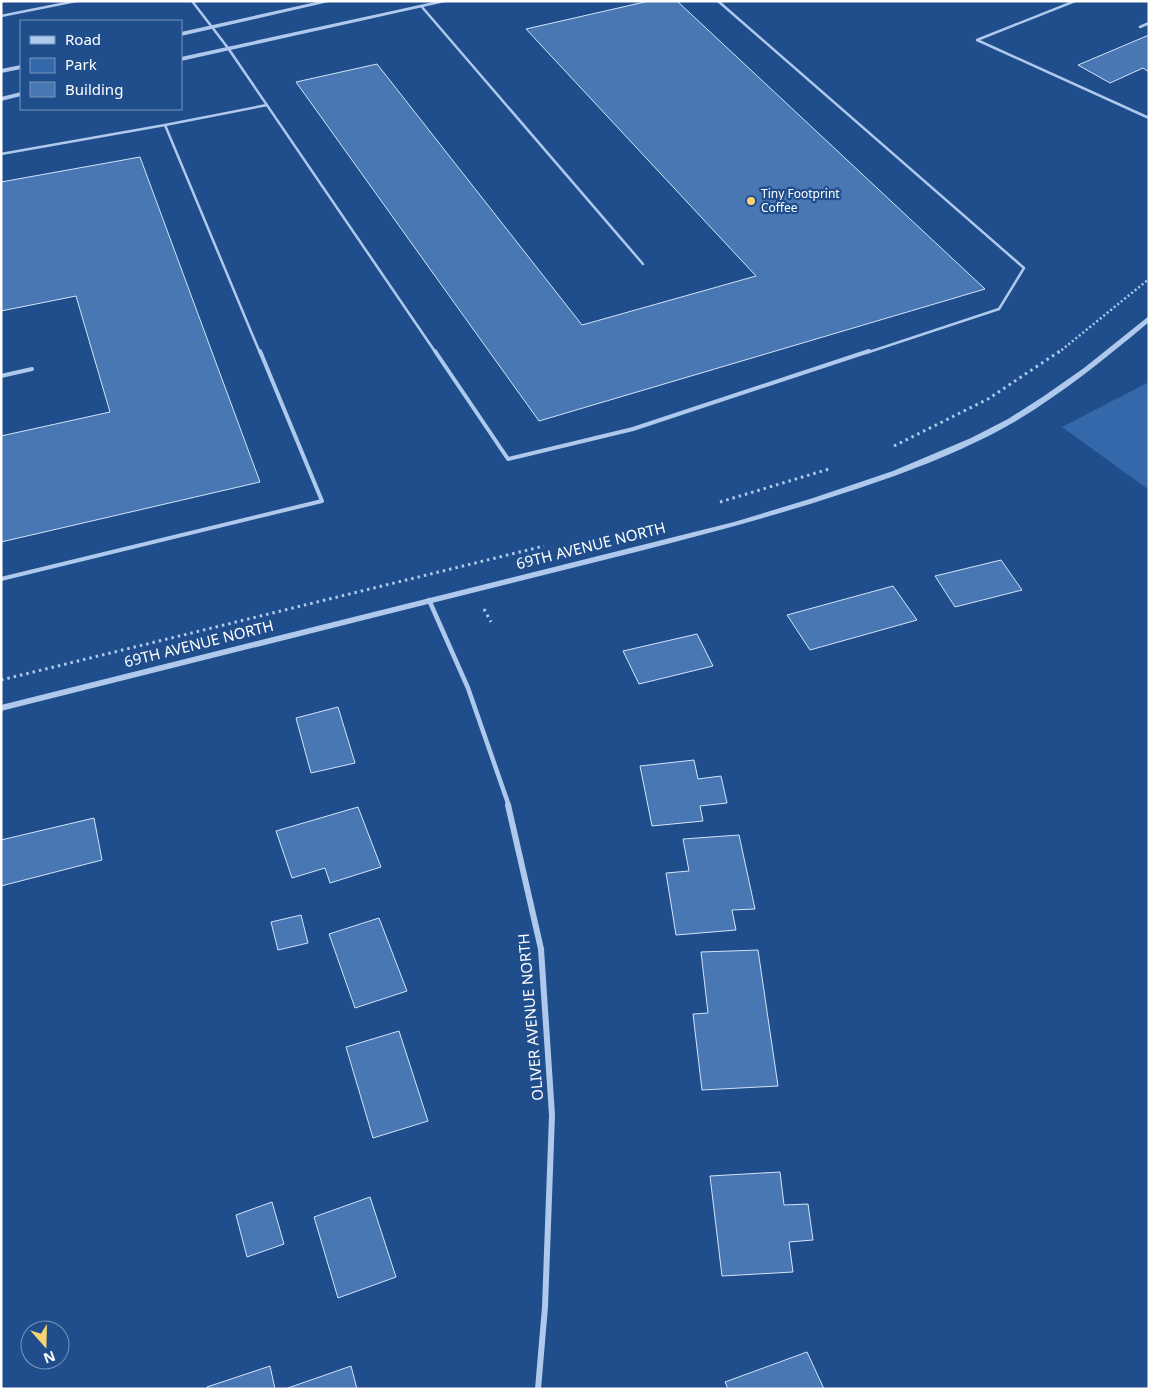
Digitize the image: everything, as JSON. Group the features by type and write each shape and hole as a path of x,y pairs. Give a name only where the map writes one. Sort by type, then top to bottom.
{"street":[{"path":"182,34 330,1"},
{"path":"182,59 446,1"},
{"path":"1,71 20,67"},
{"path":"1,99 20,94"},
{"name":"69TH AVENUE NORTH","path":"1,708 735,524 850,489 940,455 991,430 1046,398 1107,353 1149,318"},
{"name":"OLIVER AVENUE NORTH","path":"429,600 468,688 510,810 541,949 552,1115 545,1307 538,1389"}],"lane":[{"path":"1,16 76,1"},
{"path":"192,1 228,48 508,459 633,429 999,308 1024,268 718,1"},
{"path":"1075,1 977,40 1149,118"},
{"path":"422,7 643,264"},
{"path":"1140,27 1149,23"},
{"path":"1,154 267,105"},
{"path":"1,579 322,500 165,125"},
{"path":"1,376 32,369"}],"path":[{"path":"891,447 933,428 993,396 1042,365 1149,279"},
{"path":"719,502 832,468"},
{"path":"1,680 550,544"}],"green space":[{"path":"1149,382 1149,490 1062,427"}],"building":[{"path":"649,1 677,1 985,289 539,421 296,82 377,64 582,325 756,276 526,29"},
{"path":"1149,35 1149,72 1143,68 1110,83 1078,65"},
{"path":"140,157 260,482 1,542 1,436 110,412 76,296 1,311 1,182"},
{"path":"1001,560 1022,590 955,607 935,576"},
{"path":"893,586 917,620 810,650 787,615"},
{"path":"697,634 713,666 639,684 623,651"},
{"path":"338,707 355,763 311,773 296,718"},
{"path":"694,760 698,779 721,776 727,803 700,806 703,821 652,826 640,766"},
{"path":"358,807 381,867 330,883 325,868 292,878 276,831"},
{"path":"94,818 102,860 1,886 1,840"},
{"path":"739,835 755,909 732,910 736,930 676,935 666,873 689,871 683,839"},
{"path":"301,915 308,943 278,950 271,922"},
{"path":"379,918 407,991 355,1008 329,934"},
{"path":"758,950 778,1086 702,1090 693,1014 708,1013 701,952"},
{"path":"399,1031 428,1121 373,1138 346,1047"},
{"path":"780,1172 784,1205 808,1204 813,1240 789,1242 793,1272 722,1276 710,1176"},
{"path":"370,1197 396,1277 338,1298 314,1217"},
{"path":"272,1202 284,1244 247,1257 236,1215"},
{"path":"807,1352 824,1389 728,1389 725,1382"},
{"path":"270,1366 275,1389 208,1389 207,1387"},
{"path":"351,1366 357,1389 285,1389"}],"place":[{"name":"Tiny Footprint Coffee","path":"751,201"}]}
